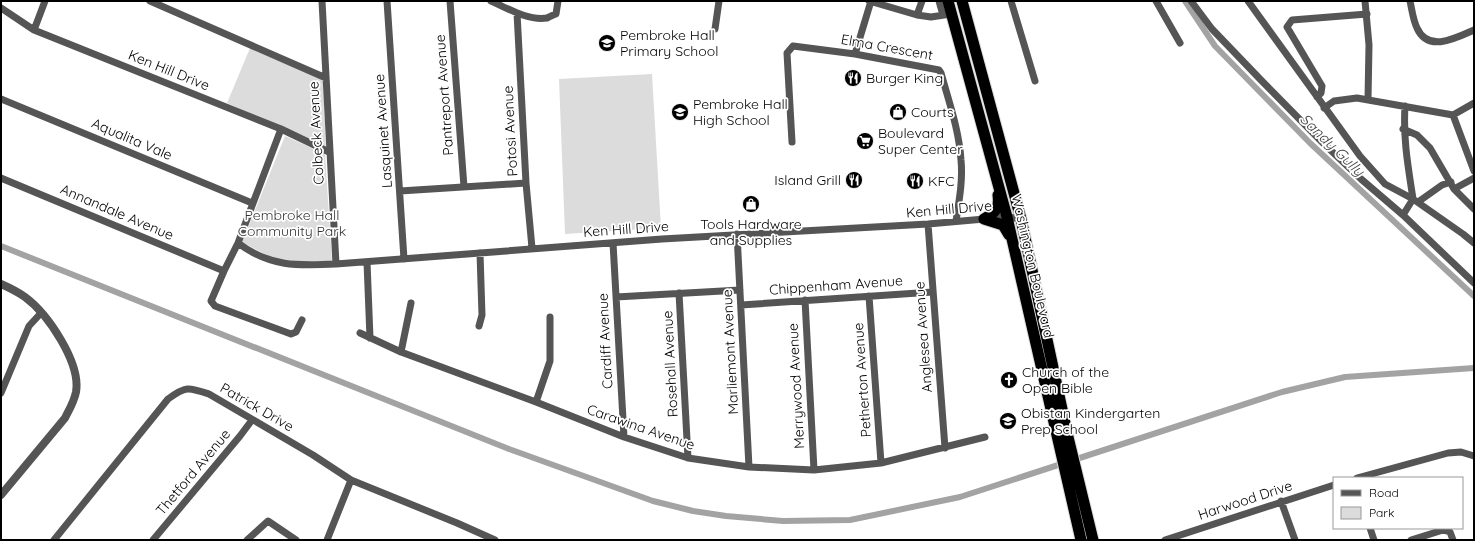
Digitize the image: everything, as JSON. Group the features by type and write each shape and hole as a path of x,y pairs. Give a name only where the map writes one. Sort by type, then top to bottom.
{"highway":[{"name":"Washington Boulevard","path":"948,1 947,14 998,183 1063,438 1078,475 1093,540"},
{"name":"Washington Boulevard","path":"962,1 1022,218 1063,438 1067,478 1081,540"},
{"path":"984,219 992,214 999,206 998,183"},
{"path":"984,219 1003,225 1008,233 1015,252"}],"street":[{"path":"34,30 45,1"},
{"path":"150,1 326,78"},
{"path":"314,1 322,3"},
{"name":"Lasquinet Avenue","path":"387,1 404,259"},
{"name":"Pantreport Avenue","path":"450,1 464,186"},
{"path":"491,1 516,13 532,17 547,18 556,14 558,1"},
{"path":"715,29 719,1"},
{"path":"855,54 870,1 917,15 931,17 947,14 939,1"},
{"path":"917,15 922,1"},
{"path":"1011,1 1035,81"},
{"path":"1156,1 1180,43"},
{"path":"1191,1 1212,29 1258,78 1323,143 1361,179 1403,215 1474,283"},
{"path":"1248,1 1324,108 1360,156 1385,184 1416,200 1474,243"},
{"path":"1365,1 1370,45 1368,99"},
{"path":"1410,1 1418,31 1426,39 1434,42 1446,41 1474,30"},
{"name":"Colbeck Avenue","path":"322,3 336,264"},
{"name":"Ken Hill Drive","path":"1,8 34,30 281,129 329,152"},
{"name":"Potosi Avenue","path":"516,13 526,183 532,248"},
{"path":"1317,97 1321,93 1322,86 1288,27 1290,22 1292,20 1367,14"},
{"name":"Elma Crescent","path":"792,142 787,52 791,47 795,45 935,68 941,73 959,139 962,161 961,185 956,221"},
{"path":"1324,108 1334,101 1357,98 1452,115 1474,103"},
{"name":"Aqualita Vale","path":"2,102 252,203"},
{"path":"1405,106 1403,129 1406,156 1416,200"},
{"path":"1452,115 1474,171"},
{"path":"281,129 238,243 211,301 215,306 291,334 296,332 302,320"},
{"path":"1403,129 1416,135 1430,148 1452,186 1474,209"},
{"name":"Annandale Avenue","path":"1,178 224,271"},
{"path":"1403,215 1416,200 1442,185 1452,186 1474,178"},
{"path":"400,191 526,183"},
{"name":"Ken Hill Drive","path":"238,243 250,252 270,260 300,266 737,234 928,224 1007,217 1022,218"},
{"name":"Anglesea Avenue","path":"928,224 945,448"},
{"name":"Marliemont Avenue","path":"737,234 749,468"},
{"name":"Cardiff Avenue","path":"613,243 624,437"},
{"path":"478,326 482,315 480,253"},
{"path":"367,262 370,338"},
{"path":"1,284 11,288 26,298 41,313 63,344 72,363 76,392 65,418 1,495"},
{"path":"616,296 740,290"},
{"name":"Chippenham Avenue","path":"741,305 933,292"},
{"name":"Rosehall Avenue","path":"679,293 688,458"},
{"name":"Petherton Avenue","path":"869,296 881,463"},
{"name":"Merrywood Avenue","path":"805,300 814,470"},
{"path":"401,352 411,303"},
{"path":"1,393 29,326 41,313"},
{"path":"536,402 550,361 550,317"},
{"name":"Carawina Avenue","path":"360,333 401,352 536,402 624,437 688,458 749,468 814,470 881,463 985,438"},
{"name":"Patrick Drive","path":"54,540 168,399 180,390 191,388 209,394 313,455 351,480 495,540"},
{"name":"Thetford Avenue","path":"153,540 252,420"},
{"path":"1361,477 1448,453 1461,452 1474,456"},
{"path":"327,540 351,480"},
{"name":"Harwood Drive","path":"1165,540 1333,485"},
{"path":"1281,502 1295,540"},
{"path":"247,540 268,521 296,540"},
{"path":"1370,529 1374,540"},
{"path":"1411,540 1443,530 1448,530 1453,540"}],"green space":[{"path":"250,48 323,80 326,147 227,103"},
{"path":"652,74 661,228 565,234 559,79"},
{"name":"Pembroke Hall Community Park","path":"285,136 325,154 332,261 298,263 272,258 242,242"}],"waterway":[{"name":"Sandy Gully","path":"1185,1 1215,46 1310,143 1474,296"},
{"path":"1,246 509,449 653,501 693,511 726,516 783,521 850,520 960,497 1282,392 1345,377 1474,368"}],"place":[{"name":"Pembroke Hall Primary School","path":"607,43"},
{"name":"Burger King","path":"853,78"},
{"name":"Pembroke Hall High School","path":"680,112"},
{"name":"Courts","path":"898,112"},
{"name":"Boulevard Super Center","path":"865,141"},
{"name":"Island Grill","path":"854,180"},
{"name":"KFC","path":"915,181"},
{"name":"Tools Hardware and Supplies","path":"751,204"},
{"name":"Church of the Open Bible","path":"1009,380"},
{"name":"Obistan Kindergarten Prep School","path":"1008,421"}]}
